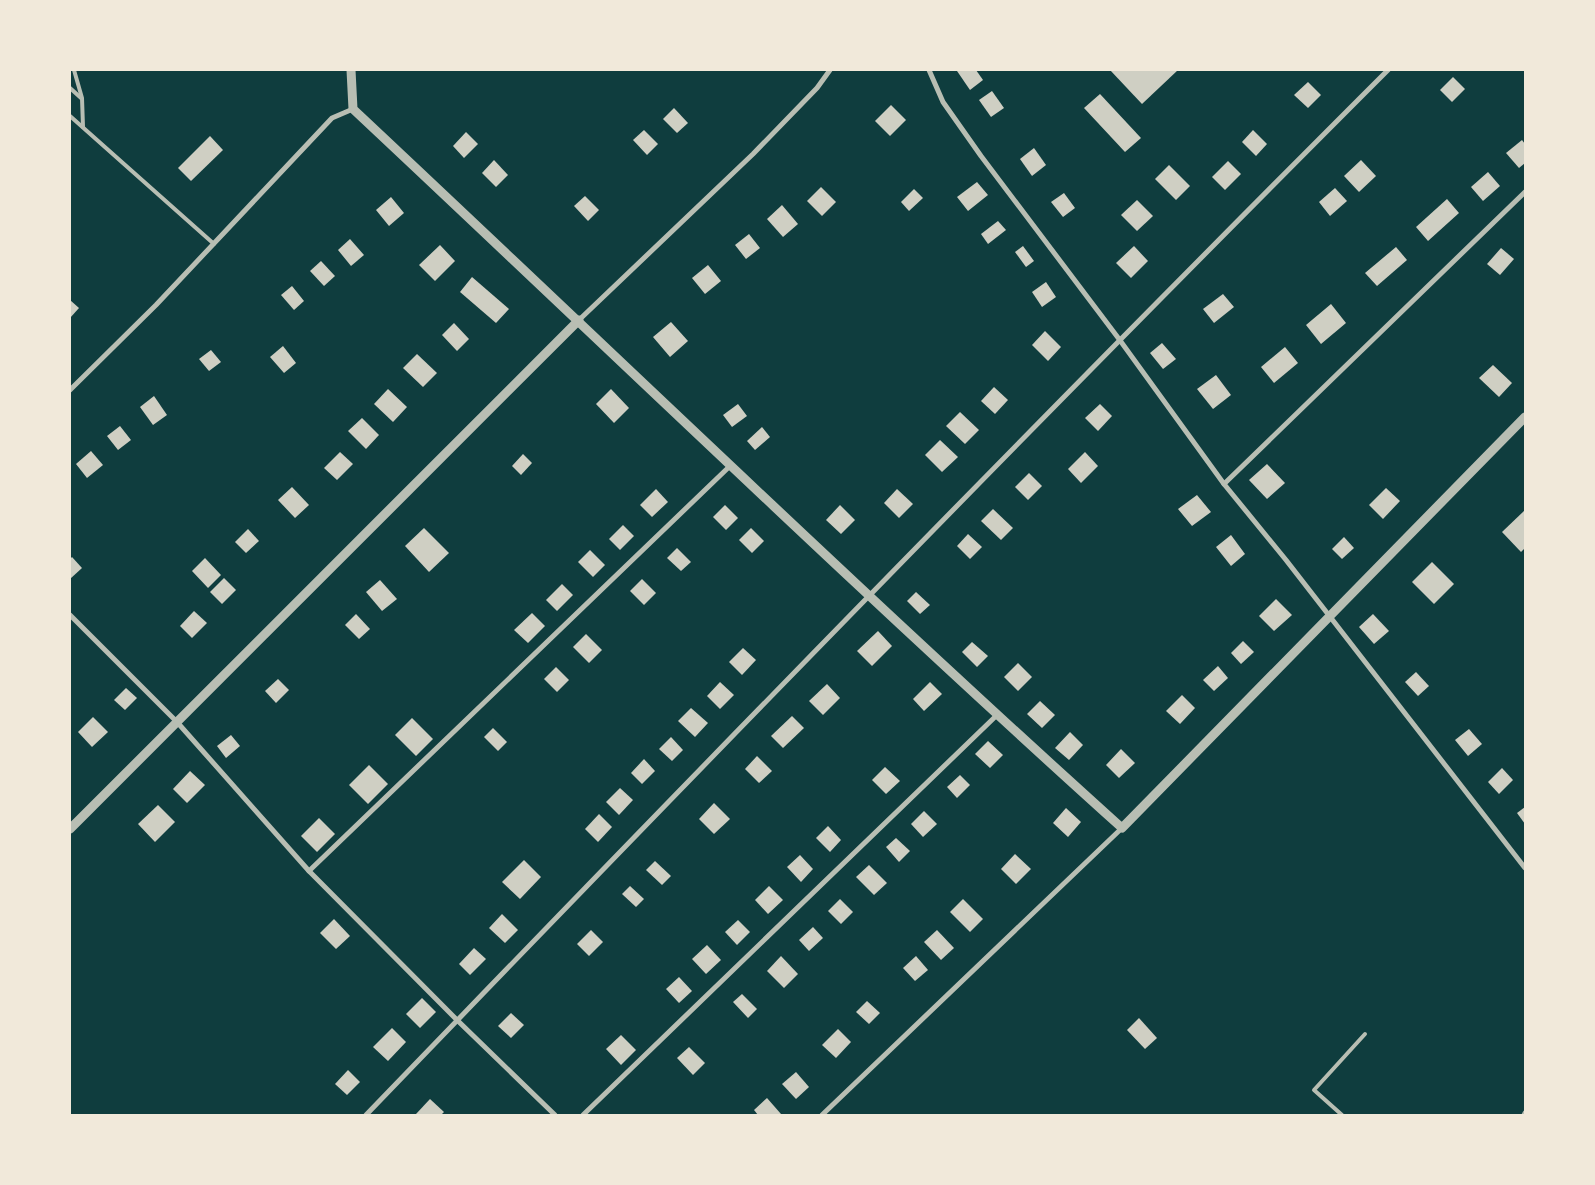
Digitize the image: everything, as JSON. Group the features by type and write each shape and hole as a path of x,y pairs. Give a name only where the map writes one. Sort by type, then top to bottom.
{"street":[{"path":"351,70 353,109 997,716 1122,828"},
{"path":"70,829 579,320 753,154 816,88 830,70"},
{"path":"929,70 943,102 981,156 1119,338 1224,484 1525,868"},
{"path":"366,1115 1119,338 1388,70"},
{"path":"70,390 156,305 332,118 353,109"},
{"path":"1224,484 1525,192"},
{"path":"822,1115 1122,828 1525,417"},
{"path":"309,871 731,465"},
{"path":"70,615 177,722 309,871 457,1020 555,1115"},
{"path":"583,1115 997,716"}],"lane":[{"path":"74,70 82,98 83,127"},
{"path":"70,88 82,98"},
{"path":"71,119 83,127 214,244"},
{"path":"1342,1115 1314,1090 1364,1034"}],"building":[{"path":"976,70 983,80 970,90 957,71"},
{"path":"1110,70 1178,70 1142,104"},
{"path":"1453,77 1465,89 1452,102 1440,90"},
{"path":"1308,82 1321,95 1308,108 1294,95"},
{"path":"992,91 1004,108 991,117 979,100"},
{"path":"1100,94 1141,138 1125,152 1084,108"},
{"path":"891,105 906,120 890,136 875,121"},
{"path":"674,108 688,123 677,133 663,119"},
{"path":"644,130 658,144 647,155 633,140"},
{"path":"1253,130 1267,144 1256,156 1242,142"},
{"path":"466,132 478,144 464,158 453,146"},
{"path":"210,136 223,150 191,181 178,168"},
{"path":"1522,140 1525,144 1525,163 1519,168 1506,153"},
{"path":"1034,148 1046,165 1032,176 1020,159"},
{"path":"494,160 508,175 496,187 482,173"},
{"path":"1361,160 1376,176 1359,192 1344,176"},
{"path":"1228,161 1241,174 1225,190 1212,177"},
{"path":"1169,165 1190,186 1176,200 1155,179"},
{"path":"1488,172 1500,186 1483,201 1471,187"},
{"path":"977,182 988,195 968,211 957,197"},
{"path":"821,187 836,202 822,216 807,201"},
{"path":"1335,188 1347,201 1330,216 1319,202"},
{"path":"914,189 923,198 909,211 901,202"},
{"path":"1064,193 1075,208 1063,217 1051,202"},
{"path":"585,196 599,210 588,221 574,206"},
{"path":"391,197 404,213 389,226 376,210"},
{"path":"1447,199 1459,213 1428,241 1416,227"},
{"path":"1137,200 1153,216 1137,231 1121,215"},
{"path":"782,205 798,224 783,237 767,219"},
{"path":"998,221 1006,230 988,244 981,234"},
{"path":"749,234 760,248 746,259 735,245"},
{"path":"350,239 364,255 351,266 338,250"},
{"path":"440,245 455,261 435,281 419,265"},
{"path":"1023,246 1034,261 1026,267 1015,252"},
{"path":"1134,246 1148,261 1131,278 1116,263"},
{"path":"1396,247 1407,260 1377,286 1365,273"},
{"path":"1501,248 1514,259 1500,275 1487,264"},
{"path":"321,261 335,276 324,286 310,271"},
{"path":"708,265 721,281 705,294 692,278"},
{"path":"472,277 509,309 496,323 460,292"},
{"path":"1046,282 1056,297 1042,307 1032,292"},
{"path":"292,286 304,301 294,310 281,295"},
{"path":"1223,294 1234,307 1214,323 1203,309"},
{"path":"70,300 79,308 70,318"},
{"path":"1331,304 1346,323 1321,344 1306,325"},
{"path":"671,322 688,341 670,357 653,337"},
{"path":"454,323 469,339 457,351 442,335"},
{"path":"1045,331 1061,347 1048,361 1032,345"},
{"path":"1162,343 1176,359 1163,369 1150,353"},
{"path":"283,346 296,363 284,373 270,357"},
{"path":"1285,347 1298,363 1274,383 1261,367"},
{"path":"211,350 221,362 209,371 199,359"},
{"path":"417,354 437,373 423,387 403,368"},
{"path":"1493,365 1512,383 1499,397 1479,378"},
{"path":"1216,375 1231,395 1213,409 1197,389"},
{"path":"994,387 1008,400 995,414 981,401"},
{"path":"388,389 407,407 393,422 374,404"},
{"path":"611,389 629,408 614,423 596,404"},
{"path":"154,396 167,415 153,425 140,407"},
{"path":"738,404 747,416 732,427 723,415"},
{"path":"1100,404 1112,416 1098,431 1085,418"},
{"path":"960,412 979,430 965,444 946,426"},
{"path":"362,418 379,435 366,449 348,431"},
{"path":"120,426 131,440 118,450 107,436"},
{"path":"762,427 770,437 755,450 747,441"},
{"path":"940,440 958,457 942,472 925,455"},
{"path":"91,451 103,465 87,478 76,464"},
{"path":"340,452 353,464 337,480 324,468"},
{"path":"1085,452 1098,466 1081,483 1068,469"},
{"path":"523,454 532,463 521,475 512,466"},
{"path":"1267,464 1285,483 1267,499 1249,480"},
{"path":"1029,473 1042,486 1028,500 1015,487"},
{"path":"292,487 309,505 295,518 278,500"},
{"path":"1386,488 1400,501 1383,519 1369,505"},
{"path":"656,489 668,502 652,517 640,505"},
{"path":"897,489 913,504 899,518 884,503"},
{"path":"1197,495 1211,512 1192,526 1178,509"},
{"path":"725,505 738,518 726,530 713,517"},
{"path":"840,505 855,520 841,534 826,520"},
{"path":"993,509 1013,528 1001,540 981,521"},
{"path":"1525,510 1525,548 1521,552 1502,532"},
{"path":"623,525 634,536 620,550 609,539"},
{"path":"424,528 449,553 429,572 405,546"},
{"path":"751,528 764,541 752,553 739,540"},
{"path":"248,529 259,541 246,553 235,542"},
{"path":"968,534 982,547 970,559 957,546"},
{"path":"1231,535 1245,554 1231,566 1216,547"},
{"path":"1344,537 1354,548 1342,559 1332,549"},
{"path":"677,548 691,562 681,571 667,558"},
{"path":"590,550 605,565 593,577 578,562"},
{"path":"72,557 82,568 70,579 70,559"},
{"path":"205,558 221,575 208,588 192,571"},
{"path":"1432,562 1454,584 1434,604 1412,582"},
{"path":"224,578 236,590 222,604 210,592"},
{"path":"642,579 656,593 644,605 630,591"},
{"path":"380,580 397,599 382,611 366,592"},
{"path":"562,584 573,595 557,611 546,600"},
{"path":"916,592 930,605 920,614 907,601"},
{"path":"1276,599 1292,615 1274,631 1259,616"},
{"path":"194,611 207,623 192,638 180,626"},
{"path":"532,613 545,626 528,643 514,630"},
{"path":"356,614 370,629 359,639 345,625"},
{"path":"1373,614 1389,631 1374,644 1359,627"},
{"path":"878,631 892,646 872,666 857,651"},
{"path":"586,634 602,650 589,663 573,647"},
{"path":"1243,641 1254,652 1241,664 1231,653"},
{"path":"972,642 988,656 977,667 962,652"},
{"path":"743,648 756,660 742,675 729,662"},
{"path":"1018,663 1032,677 1018,691 1004,677"},
{"path":"1218,666 1228,678 1214,691 1203,680"},
{"path":"556,667 569,680 557,692 544,679"},
{"path":"1416,672 1429,686 1418,696 1405,682"},
{"path":"278,679 289,690 276,703 265,691"},
{"path":"720,682 734,695 720,709 707,696"},
{"path":"930,682 942,694 924,711 913,699"},
{"path":"827,684 840,698 823,715 809,701"},
{"path":"126,688 137,698 125,710 114,700"},
{"path":"1182,695 1195,708 1180,724 1166,711"},
{"path":"1040,701 1055,715 1042,728 1027,714"},
{"path":"691,708 708,723 695,737 678,721"},
{"path":"792,716 804,728 783,748 771,736"},
{"path":"93,717 108,732 92,747 78,732"},
{"path":"412,718 433,739 416,756 395,735"},
{"path":"493,728 507,742 498,751 484,737"},
{"path":"1469,729 1482,744 1468,756 1455,740"},
{"path":"1070,732 1083,745 1069,760 1055,748"},
{"path":"231,735 240,746 226,758 217,746"},
{"path":"671,737 683,750 672,761 659,749"},
{"path":"988,741 1003,755 990,768 975,754"},
{"path":"1121,749 1135,763 1119,778 1106,765"},
{"path":"757,756 772,771 759,783 745,769"},
{"path":"644,759 655,771 642,784 631,773"},
{"path":"369,765 388,784 368,804 349,785"},
{"path":"885,767 900,781 886,794 872,780"},
{"path":"1502,768 1513,780 1499,794 1488,782"},
{"path":"190,771 205,785 187,803 173,789"},
{"path":"960,775 970,785 957,798 947,787"},
{"path":"620,788 633,800 619,815 606,802"},
{"path":"714,803 730,819 714,834 699,819"},
{"path":"158,805 175,822 155,842 138,824"},
{"path":"1525,807 1525,824 1517,813"},
{"path":"1066,808 1081,822 1068,837 1053,823"},
{"path":"924,811 937,824 923,837 911,824"},
{"path":"599,814 612,827 598,842 585,829"},
{"path":"319,818 335,834 317,852 301,836"},
{"path":"828,826 841,840 830,852 816,838"},
{"path":"896,838 910,851 899,862 886,847"},
{"path":"1015,854 1031,869 1016,884 1001,869"},
{"path":"800,855 813,869 801,882 787,867"},
{"path":"524,860 541,877 520,899 502,882"},
{"path":"655,861 671,876 662,885 646,870"},
{"path":"869,865 887,883 874,895 856,877"},
{"path":"630,886 644,899 636,907 622,894"},
{"path":"769,886 783,900 768,914 755,900"},
{"path":"840,899 853,912 841,924 828,911"},
{"path":"963,899 983,919 970,932 950,912"},
{"path":"502,914 518,930 505,943 489,928"},
{"path":"334,919 350,936 336,949 320,933"},
{"path":"738,920 750,932 737,945 725,932"},
{"path":"813,927 823,938 809,951 799,940"},
{"path":"591,930 603,942 589,956 577,944"},
{"path":"937,930 954,948 941,960 924,942"},
{"path":"707,945 721,960 706,974 692,959"},
{"path":"474,948 486,959 470,975 459,964"},
{"path":"781,956 798,974 784,988 767,971"},
{"path":"916,956 928,970 915,981 903,968"},
{"path":"679,977 692,991 679,1003 666,989"},
{"path":"742,994 757,1009 748,1018 733,1002"},
{"path":"422,998 436,1012 420,1028 406,1014"},
{"path":"867,1001 880,1013 869,1024 856,1012"},
{"path":"511,1013 524,1025 511,1038 498,1026"},
{"path":"1139,1018 1157,1038 1145,1049 1127,1030"},
{"path":"392,1028 406,1042 388,1061 373,1047"},
{"path":"838,1029 851,1042 836,1058 822,1045"},
{"path":"621,1035 636,1050 621,1065 606,1049"},
{"path":"689,1047 705,1063 693,1075 677,1058"},
{"path":"348,1070 360,1082 347,1095 335,1084"},
{"path":"796,1072 809,1087 796,1099 782,1084"},
{"path":"767,1098 780,1115 758,1115 754,1110"},
{"path":"430,1099 444,1112 441,1115 416,1114"}]}
